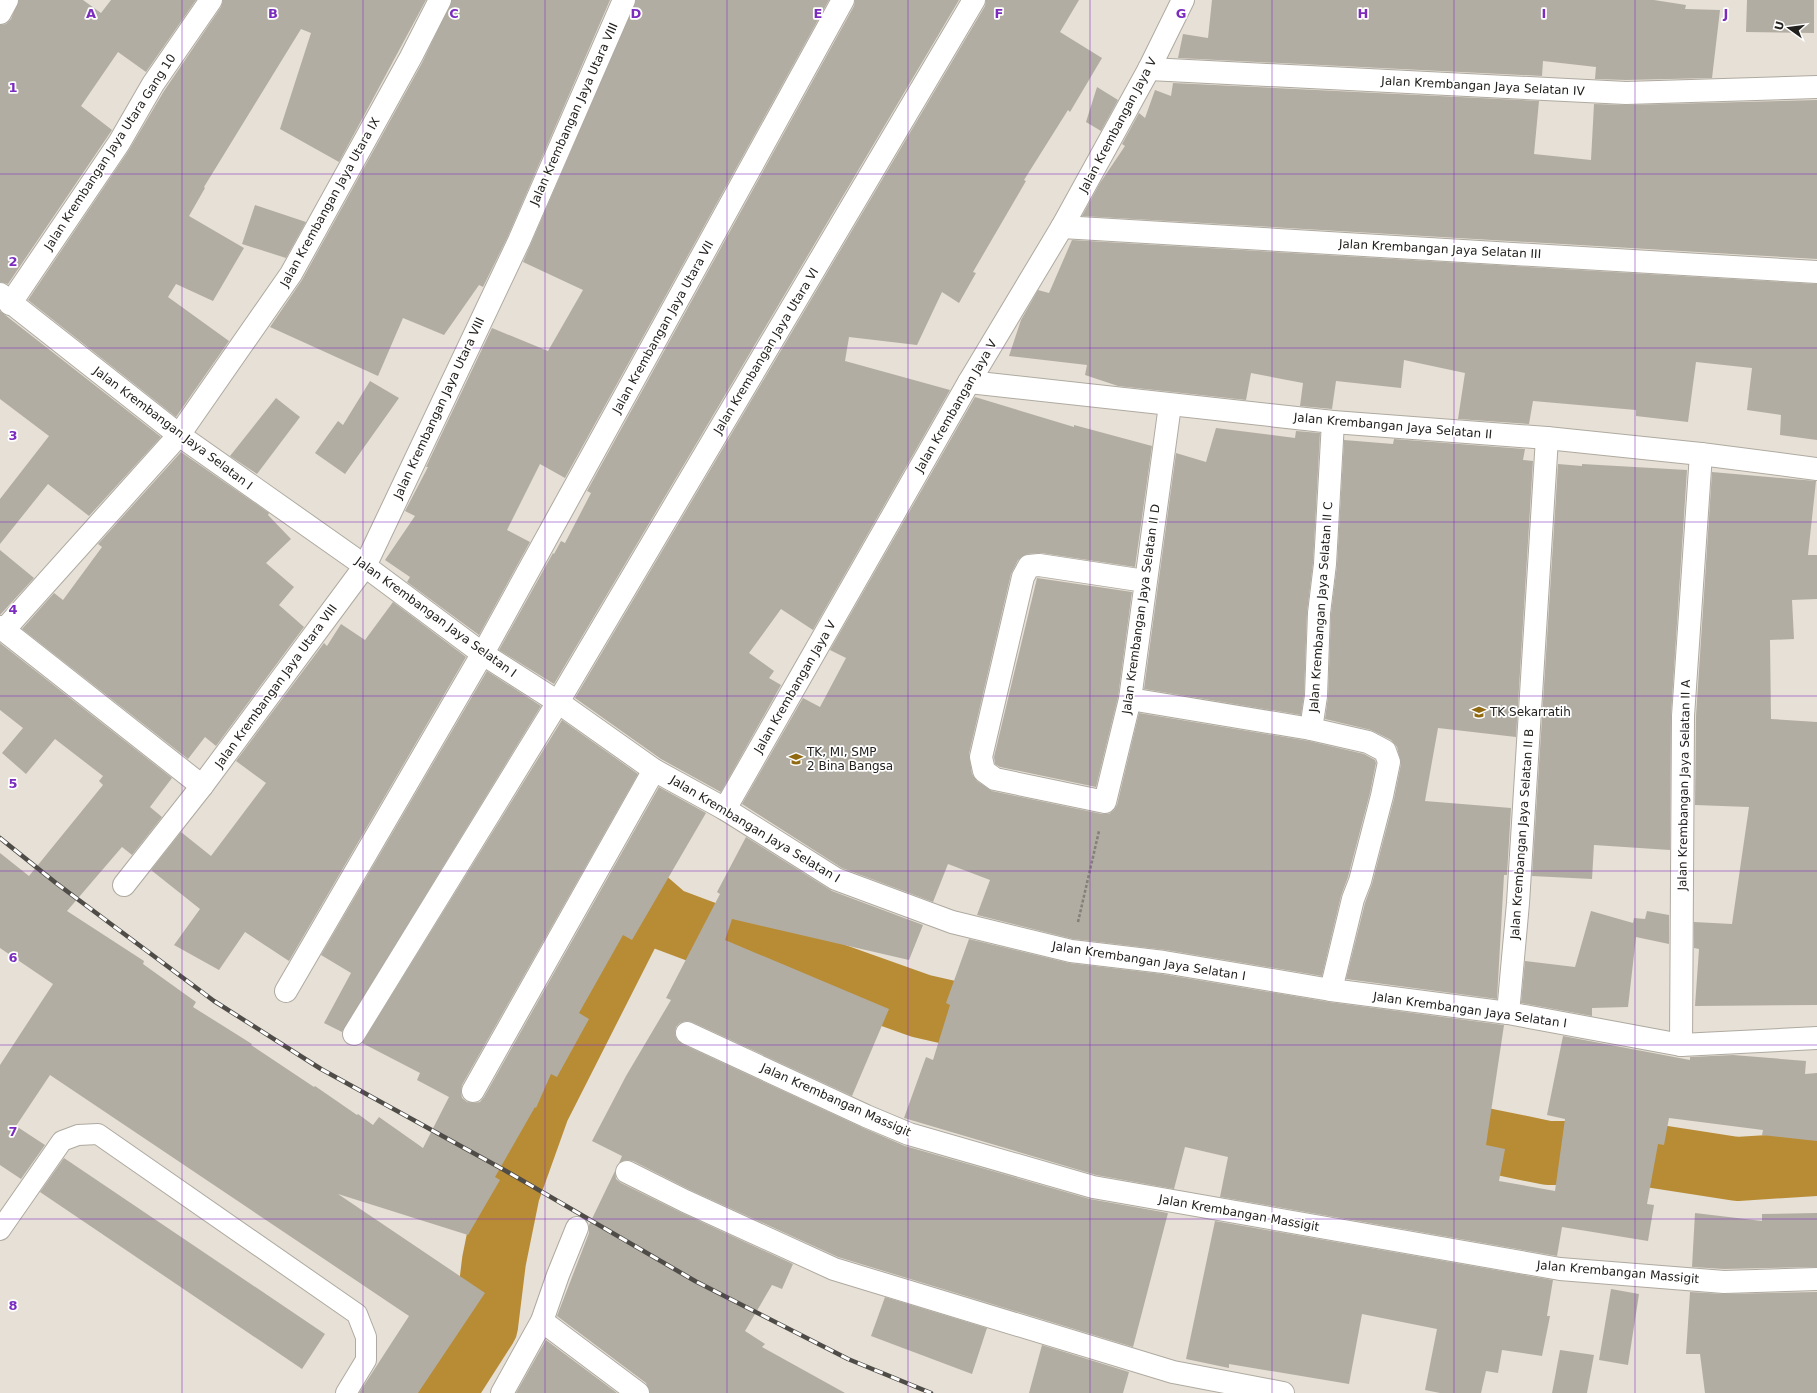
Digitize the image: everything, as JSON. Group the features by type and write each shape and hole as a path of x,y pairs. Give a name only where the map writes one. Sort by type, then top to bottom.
{"street":[{"path":"0,13 7,0"},
{"name":"Jalan Krembangan Jaya Utara Gang 10","path":"5,299 119,143 152,84 211,0"},
{"name":"Jalan Krembangan Jaya Utara IX","path":"2,629 179,435 291,274 411,57 440,0"},
{"name":"Jalan Krembangan Jaya Utara VIII","path":"124,885 202,786 365,566 519,240 624,0"},
{"name":"Jalan Krembangan Jaya Utara VII","path":"286,991 483,654 843,0"},
{"name":"Jalan Krembangan Jaya Utara VI","path":"354,1034 558,702 974,0"},
{"name":"Jalan Krembangan Jaya V","path":"726,809 969,382 1062,227 1149,69 1183,0"},
{"name":"Jalan Krembangan Jaya Selatan IV","path":"1149,69 1626,93 1817,87"},
{"name":"Jalan Krembangan Jaya Selatan III","path":"1062,227 1817,272"},
{"name":"Jalan Krembangan Jaya Selatan I","path":"5,299 179,435 365,566 483,654 558,702 654,770 726,809 836,879 952,922 1071,951 1164,962 1331,990 1508,1014 1681,1044 1817,1038"},
{"name":"Jalan Krembangan Jaya Selatan II","path":"969,382 1333,422 1547,438 1701,454 1817,469"},
{"name":"Jalan Krembangan Jaya Selatan II D","path":"1105,802 1130,700 1170,405"},
{"name":"Jalan Krembangan Jaya Selatan II C","path":"1130,700 1311,729 1316,696 1319,613 1325,556 1333,422"},
{"name":"Jalan Krembangan Jaya Selatan II B","path":"1508,1014 1518,903 1547,438"},
{"name":"Jalan Krembangan Jaya Selatan II A","path":"1681,1044 1683,716 1701,454"},
{"path":"1105,802 995,779 984,771 981,757 1023,577 1029,566 1039,565 1145,581"},
{"path":"2,629 202,786"},
{"path":"1311,729 1368,742 1385,751 1389,762 1382,796 1362,874 1353,899 1331,990"},
{"path":"473,1091 654,770"},
{"name":"Jalan Krembangan Massigit","path":"687,1033 866,1116 909,1134 1093,1187 1560,1269 1724,1282 1817,1279"},
{"path":"627,1172 685,1201 834,1269 1173,1372 1283,1393"},
{"path":"502,1393 542,1321 558,1275 578,1228"},
{"path":"542,1321 638,1393"}],"lane":[{"path":"0,1230 62,1141 78,1135 98,1134 356,1314 366,1337 366,1360 346,1393"}],"path":[{"path":"1071,951 1105,802"}],"building":[{"path":"19,0 83,0 101,13 111,0 196,0 146,72 118,52 81,106 112,130 8,284 0,282 0,25 6,24 11,19"},
{"path":"223,0 426,0 339,162 280,129 311,33 301,29 204,187 205,188 189,216 244,248 213,301 176,284 168,297 229,341 176,417 28,300 129,150 164,91 221,7"},
{"path":"452,0 610,0 508,236 483,287 479,285 444,335 403,318 378,376 270,327 302,280 422,63"},
{"path":"636,0 829,0 565,478 540,464 507,530 530,542 479,635 407,582 410,577 385,560 415,516 405,511 428,467 426,467 492,328 548,351 583,290 523,262"},
{"path":"855,0 959,0 554,684 499,650 553,553 554,554 561,541 565,543 591,493 587,491 854,6"},
{"path":"986,0 1079,0 1060,32 1102,58 1070,112 1068,110 1024,180 1026,181 973,272 976,273 959,303 942,292 917,345 849,337 845,361 950,390 813,630 781,609 749,653 774,671 769,678 781,685 721,792 661,759 575,698 985,6"},
{"path":"1212,0 1654,0 1686,5 1685,9 1720,10 1712,78 1626,80 1595,79 1596,67 1543,61 1542,76 1178,58 1183,34 1208,38"},
{"path":"1747,0 1814,0 1814,33 1746,32"},
{"path":"1173,83 1539,101 1534,154 1591,160 1594,104 1626,105 1817,100 1817,259 1082,216 1100,183 1125,146 1122,144 1139,113 1145,118 1155,90 1171,96"},
{"path":"1097,87 1118,100 1101,131 1086,122"},
{"path":"255,205 306,222 286,258 242,244"},
{"path":"1072,240 1817,284 1817,440 1780,435 1781,415 1747,410 1752,368 1696,362 1688,422 1636,416 1636,410 1533,401 1529,424 1458,419 1465,373 1404,360 1401,388 1336,381 1332,409 1300,406 1303,383 1251,373 1246,400 1118,386 1085,375 1087,365 1009,356 1021,320 1038,290 1049,293"},
{"path":"0,311 161,437 89,516 48,484 0,544 0,499 49,436 0,399"},
{"path":"370,381 399,398 345,474 315,453 338,421 343,425"},
{"path":"975,397 1074,427 1074,425 1152,446 1135,567 1041,553 1027,554 1018,560 1011,574 969,754 972,774 977,781 992,791 1102,814 1109,814 1117,805 1139,713 1309,741 1364,754 1375,760 1376,763 1370,793 1348,877 1341,896 1322,976 1166,950 1073,939 977,915 990,880 948,864 933,902 842,868 742,804 803,698 820,707 846,658 830,650"},
{"path":"276,398 300,417 257,474 230,456"},
{"path":"1216,428 1295,438 1296,431 1320,433 1313,563 1307,612 1304,695 1301,715 1144,689 1176,453 1206,462"},
{"path":"1394,439 1525,449 1523,460 1533,461 1516,737 1438,728 1425,801 1511,808 1507,875 1504,875 1497,999 1346,979 1365,903 1372,884 1394,799 1401,764 1397,747 1391,740 1371,730 1325,719 1328,697 1331,614 1337,565 1344,440 1393,444"},
{"path":"181,452 269,513 268,515 291,539 266,563 294,587 279,605 304,627 216,746 205,737 188,759 22,629 54,593 63,600 102,547 98,544"},
{"path":"1558,464 1687,470 1671,715 1670,850 1594,845 1592,879 1532,876"},
{"path":"1712,472 1816,481 1808,555 1817,555 1817,599 1792,600 1794,639 1770,640 1771,719 1817,722 1817,1005 1695,1006 1699,949 1694,948 1694,922 1732,924 1749,807 1695,805 1696,716"},
{"path":"0,550 34,578 0,615"},
{"path":"1037,578 1132,592 1118,697 1096,787 1000,767 995,764 994,757"},
{"path":"393,602 466,657 289,961 245,932 219,970 174,945 200,909 151,870 181,832 211,856 266,783 236,761 324,643 327,646 341,624 365,640"},
{"path":"0,643 172,778 150,807 162,817 132,855 122,847 67,911 144,961 143,964 196,1002 193,1007 252,1044 251,1045 373,1125 379,1117 423,1148 449,1097 417,1080 420,1073 362,1043 562,720 638,774 462,1085 462,1098 467,1102 480,1102 484,1097 659,787 706,813 632,940 623,935 579,1013 589,1019 557,1077 551,1074 536,1108 535,1107 495,1177 500,1180 468,1235 338,1194 485,1293 418,1393 359,1393 409,1316 50,1075 16,1126 45,1145 21,1179 0,1165 0,1065 53,984 0,948 0,853 29,876 103,785 99,781 103,776 55,739 26,774 2,753 23,728 0,710"},
{"path":"487,671 541,706 342,1032 324,1023 351,973 321,955"},
{"path":"746,837 832,891 923,925 909,960 732,919 725,940 889,1009 852,1096 692,1022 686,1021 680,1023 676,1027 675,1034 677,1040 682,1044 905,1146 1090,1199 1168,1213 1133,1347 838,1257 690,1190 633,1161 626,1160 619,1163 622,1156 592,1141 626,1076 671,1000 666,998 720,894 717,892"},
{"path":"1591,911 1633,923 1634,918 1645,919 1647,911 1669,915 1669,944 1636,937 1628,1007 1592,1008 1592,1016 1521,1003 1525,961 1575,967"},
{"path":"969,939 1069,963 1162,974 1329,1002 1504,1025 1486,1145 1505,1149 1499,1181 1555,1191 1565,1119 1547,1115 1563,1036 1690,1060 1690,1057 1733,1055 1806,1061 1805,1074 1817,1073 1817,1141 1762,1135 1763,1130 1669,1118 1664,1145 1658,1144 1647,1204 1654,1205 1648,1241 1562,1227 1557,1256 1220,1197 1228,1157 1185,1147 1174,1189 1096,1175 904,1118 926,1057 933,1060 950,1005 946,1003"},
{"path":"64,1158 325,1334 302,1369 40,1192"},
{"path":"615,1171 616,1179 621,1183 793,1264 782,1289 772,1285 745,1331 765,1344 762,1347 845,1393 650,1393 646,1383 557,1316 589,1233 589,1225"},
{"path":"1695,1213 1762,1221 1762,1214 1817,1213 1817,1267 1724,1269 1692,1267"},
{"path":"1215,1221 1553,1280 1547,1316 1550,1316 1542,1356 1502,1350 1498,1373 1486,1371 1481,1393 1440,1393 1425,1390 1437,1329 1362,1314 1349,1384 1229,1364 1229,1368 1186,1359"},
{"path":"1611,1289 1639,1294 1628,1365 1599,1360"},
{"path":"1690,1292 1724,1294 1817,1292 1817,1393 1705,1393 1700,1354 1686,1354"},
{"path":"885,1297 987,1328 972,1374 871,1336"},
{"path":"546,1340 617,1393 516,1393"},
{"path":"1042,1345 1129,1372 1123,1393 1029,1393"},
{"path":"1560,1350 1594,1355 1587,1393 1552,1393"}],"waterway":[{"path":"443,1393 486,1326 494,1261 508,1192 538,1108 644,899 667,919 715,937 817,969 921,1006 978,1019 1030,1042"},
{"path":"1398,1128 1424,1130 1485,1140 1548,1153 1634,1153 1737,1169 1817,1164"}],"railway":[{"path":"0,838 56,883 214,1001 321,1069 506,1171 695,1281 848,1359 931,1393"}],"place":[{"name":"TK Sekarratih","path":"1479,712"},
{"name":"TK, MI, SMP 2 Bina Bangsa","path":"796,759"}]}
